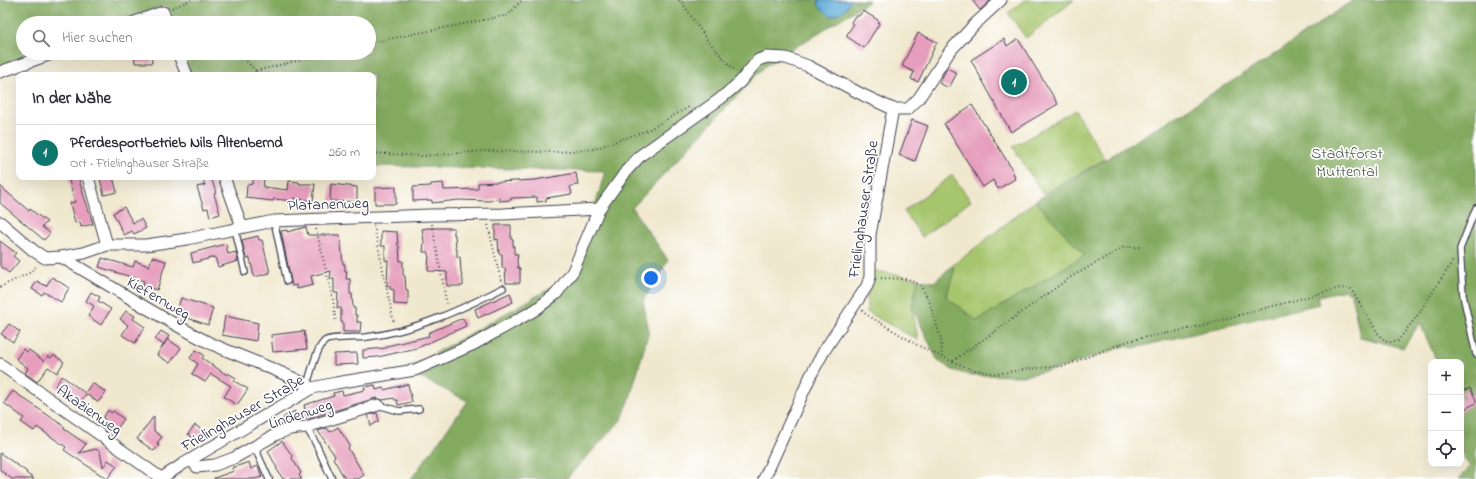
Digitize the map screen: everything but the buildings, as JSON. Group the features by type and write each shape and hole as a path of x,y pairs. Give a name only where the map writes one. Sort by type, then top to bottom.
{"street":[{"path":"893,109 908,109 919,98 950,51 974,25 1001,0"},
{"path":"152,16 163,12 164,16"},
{"name":"Frielinghauser Straße","path":"161,479 310,387 415,370 474,344 535,310 556,294 573,271 599,209 627,170 641,155 720,99 740,82 758,60 767,58 786,58 808,66 893,109 870,235 870,277 867,286 824,351 811,375 764,479"},
{"path":"0,72 34,60"},
{"path":"181,60 185,72"},
{"path":"89,180 107,245"},
{"path":"225,180 239,228"},
{"name":"Platanenweg","path":"61,257 107,245 146,245 187,239 274,221 599,209"},
{"path":"0,222 34,251 45,258 61,257"},
{"name":"Kiefernweg","path":"61,257 159,316 212,344 291,377 310,387"},
{"name":"Akazienweg","path":"0,364 161,479"},
{"name":"Lindenweg","path":"191,460 197,467 215,465 234,458 254,446 290,429 306,427 378,405"}],"lane":[{"path":"1476,208 1460,249 1463,295 1476,354"},
{"path":"274,221 287,281"},
{"path":"239,228 245,272"},
{"path":"310,387 319,345 327,339 367,337 396,332 422,325 503,288"},
{"path":"378,405 398,411 419,409"},
{"path":"306,427 315,442 332,479"},
{"path":"254,446 269,479"}],"path":[{"path":"163,12 191,0"},
{"path":"376,43 508,15 522,0"},
{"path":"679,0 707,40 737,73"},
{"path":"245,60 256,71 301,60"},
{"path":"376,154 422,156 484,151 559,152 594,149 648,130 689,107"},
{"path":"485,214 503,288"},
{"path":"430,215 448,313"},
{"path":"372,217 396,332"},
{"path":"314,220 333,300 336,323"},
{"path":"953,362 1071,277 1124,247 1141,247"},
{"path":"859,300 864,313 919,346 970,369 996,374 1027,368 1064,366 1131,340 1184,330 1340,288 1351,289 1379,335 1387,342 1397,342 1417,316 1460,249"},
{"path":"0,287 29,273 45,258"},
{"path":"870,277 908,279 920,285 928,298 941,339 942,357"}],"green space":[{"path":"0,0 869,0 765,66 632,208 668,260 643,301 649,331 630,398 622,419 566,479 411,479 468,401 405,370 576,274 605,171 376,166 376,72 190,72 186,60 376,60 376,16 170,16 166,5 137,16 16,16 16,60 22,60 0,68"},
{"path":"1024,0 1074,0 1026,38 1008,13"},
{"name":"Stadtforst Muttental","path":"1353,0 1476,0 1476,479 1458,479 1470,467 1464,458 1464,359 1436,359 1420,323 1403,348 1360,337 1351,293 1345,290 1318,296 1319,304 1134,348 1125,346 1061,368 1022,376 968,375 953,370 938,361 912,307 918,279 934,282 952,266 954,271 946,297 977,321 1085,255 1035,201 1266,60"},
{"path":"1075,110 1105,159 1043,194 1013,147"},
{"path":"952,175 971,201 922,237 904,211"},
{"path":"1035,201 1085,255 977,321 946,297 954,271 952,266"},
{"path":"872,270 918,279 912,307 918,340 867,312 867,295"}],"water":[{"path":"819,0 851,0 843,11 830,16 818,5"}],"place":[{"name":"Pferdesportbetrieb Nils Altenbernd","path":"1014,82"}]}
